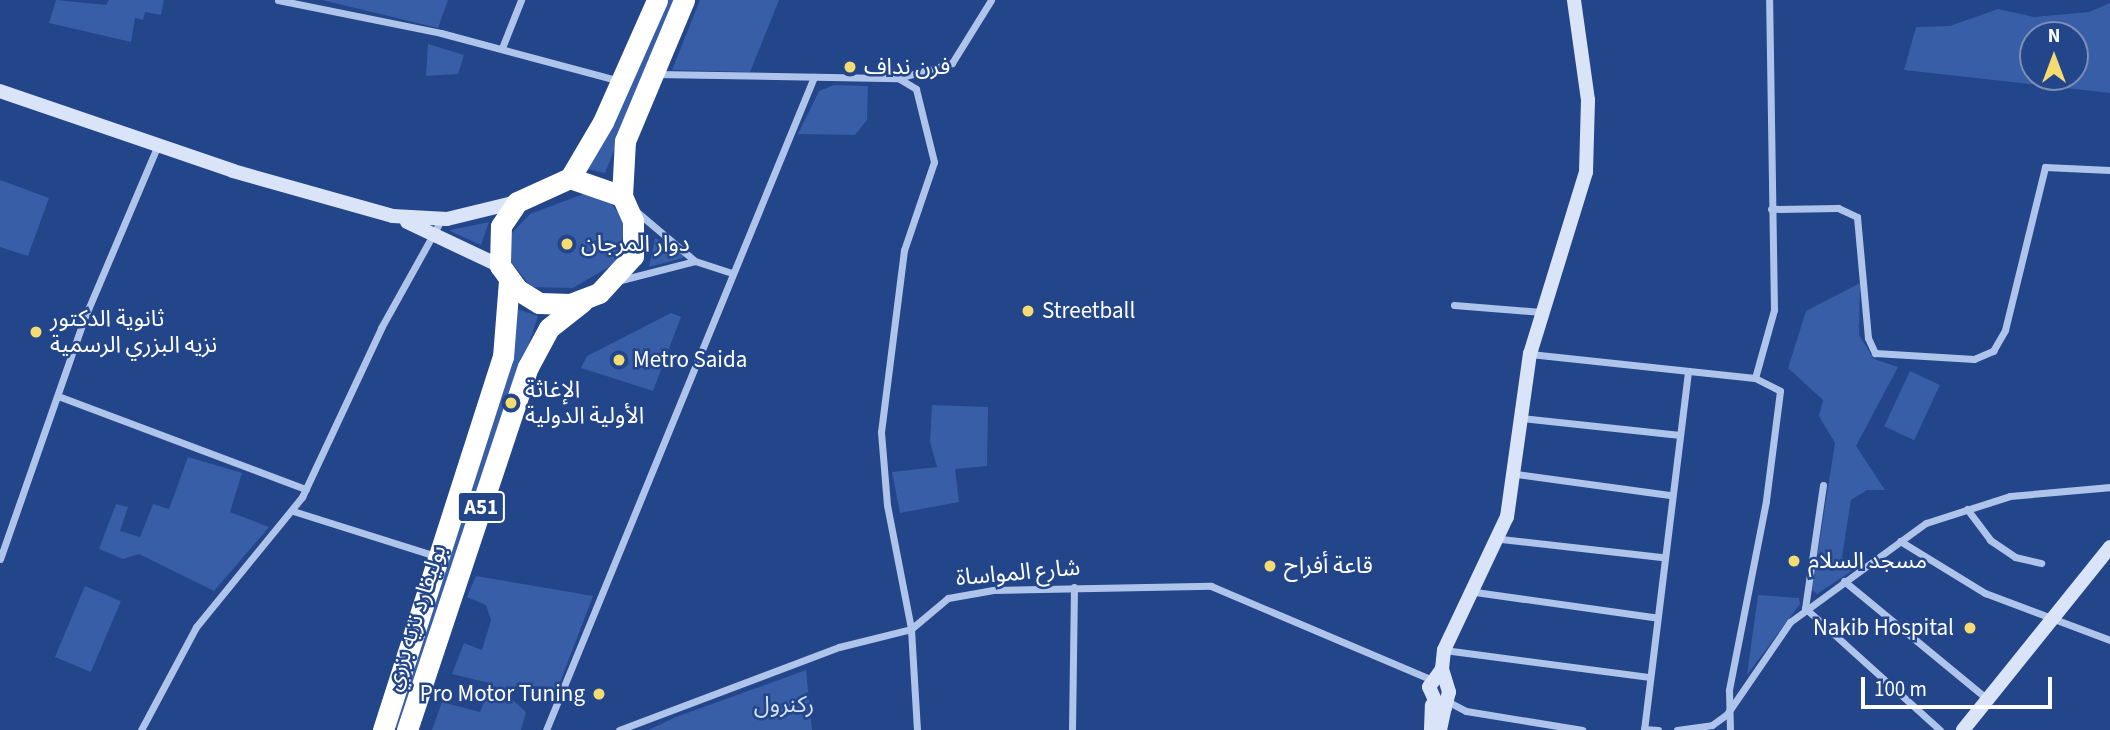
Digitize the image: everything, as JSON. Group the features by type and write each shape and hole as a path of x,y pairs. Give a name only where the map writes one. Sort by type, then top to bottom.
{"highway":[{"path":"517,202 570,178 621,81 657,0"},
{"name":"A51","path":"517,202 500,226 504,273 539,303 582,302 612,284 633,256 625,201 625,141 684,0"},
{"path":"570,178 625,201"},
{"name":"بوليفارد نزيه بزري","path":"383,730 503,357 504,273"},
{"name":"بوليفارد نزيه بزري","path":"407,730 528,367 550,327 582,302"}],"main road":[{"path":"1440,730 1441,704 1430,679 1442,669 1444,650 1501,539 1516,474 1530,354 1588,159 1574,0"},
{"path":"0,91 158,145 438,227 504,273"},
{"path":"438,227 517,202"},
{"path":"1963,730 2047,620 2110,547"},
{"path":"1431,730 1449,677 1442,669"}],"street":[{"path":"278,0 315,2 502,48 621,81"},
{"path":"502,48 521,0"},
{"path":"653,74 898,78 952,63 991,0"},
{"path":"1755,378 1772,332 1769,0"},
{"path":"546,730 814,77"},
{"path":"898,78 916,89 934,150 904,250 882,403 887,505 911,629 917,730"},
{"path":"0,559 58,396 158,145"},
{"path":"1771,209 1838,208 1857,217 1868,338 1875,353 1974,359 1993,351 2005,330 2045,167 2110,170"},
{"path":"625,201 695,261 732,273"},
{"path":"141,730 196,627 293,511 306,489 381,328 438,227"},
{"path":"612,284 695,261"},
{"path":"1454,304 1541,312"},
{"path":"1530,354 1755,378 1777,387 1780,400 1727,714 1730,730"},
{"path":"1658,730 1644,729 1648,677 1661,557 1688,372"},
{"path":"58,396 306,489"},
{"path":"1521,418 1680,435"},
{"path":"1516,474 1670,495"},
{"path":"1805,608 1823,485"},
{"path":"1677,730 1712,724 1727,714 1772,645 1805,608 1926,523 1967,509 2058,487 2108,487"},
{"path":"1967,509 1990,540 2015,557 2041,563"},
{"path":"293,511 439,557"},
{"path":"1501,539 1661,557"},
{"path":"1900,541 1985,593 2047,620 2110,640"},
{"path":"1844,581 1986,698"},
{"name":"شارع المواساة","path":"619,730 839,647 911,629 938,603 957,595 1074,587 1211,586 1430,679"},
{"path":"1072,730 1074,587"},
{"path":"1475,592 1654,617"},
{"path":"1805,608 1940,730"},
{"path":"1444,650 1648,677"},
{"path":"1441,704 1466,711 1582,730"}],"green space":[{"path":"56,0 106,5 109,0 164,0 161,15 145,12 143,20 135,18 131,42 49,23"},
{"path":"322,0 448,0 438,28"},
{"path":"666,0 676,0 605,173 587,169"},
{"path":"700,0 779,0 750,72 672,70"},
{"path":"2110,3 2110,93 2089,91 2089,21 2019,21 2019,83 1904,70 1916,27 1950,26 1998,9 2034,17 2089,12"},
{"path":"428,44 464,55 458,74 426,76"},
{"path":"834,85 868,86 867,120 855,135 798,134 819,91"},
{"path":"0,180 49,198 28,256 0,247"},
{"path":"586,193 610,202 625,222 619,261 573,288 531,287 512,263 512,233 530,214"},
{"path":"489,222 481,245 450,231 450,230"},
{"path":"655,238 684,256 683,258 649,267"},
{"path":"1860,283 1859,335 1874,359 1898,367 1856,446 1885,490 1867,490 1851,500 1842,557 1853,570 1817,594 1812,590 1835,443 1819,416 1823,400 1788,368 1806,311"},
{"path":"511,307 538,316 403,730 377,722"},
{"path":"671,313 681,317 653,391 581,368 587,356"},
{"path":"1910,371 1940,385 1914,440 1884,426"},
{"path":"932,405 988,407 987,466 955,469 959,502 900,513 892,472 937,467 930,442"},
{"path":"188,457 242,473 230,512 269,527 214,591 139,554 123,559 99,549 116,504 128,507 120,531 140,537 153,504 169,509"},
{"path":"476,576 593,596 556,693 519,682 508,696 526,712 521,730 432,730 442,702 480,712 489,690 489,683 452,674 464,643 482,650 491,620 486,605 467,597"},
{"path":"85,586 121,601 91,672 55,657"},
{"path":"1758,595 1799,598 1800,604 1747,675"},
{"name":"ركنرول","path":"806,670 812,730 648,730 676,717"}],"place":[{"name":"فرن نداف","path":"850,67"},
{"name":"دوار المرجان","path":"567,244"},
{"name":"Streetball","path":"1028,311"},
{"name":"ثانوية الدكتور نزيه البزري الرسمية","path":"36,332"},
{"name":"Metro Saida","path":"619,360"},
{"name":"الإغاثة الأولية الدولية","path":"511,403"},
{"name":"مسجد السلام","path":"1794,561"},
{"name":"قاعة أفراح","path":"1270,566"},
{"name":"Nakib Hospital","path":"1970,628"},
{"name":"Pro Motor Tuning","path":"599,694"}]}
